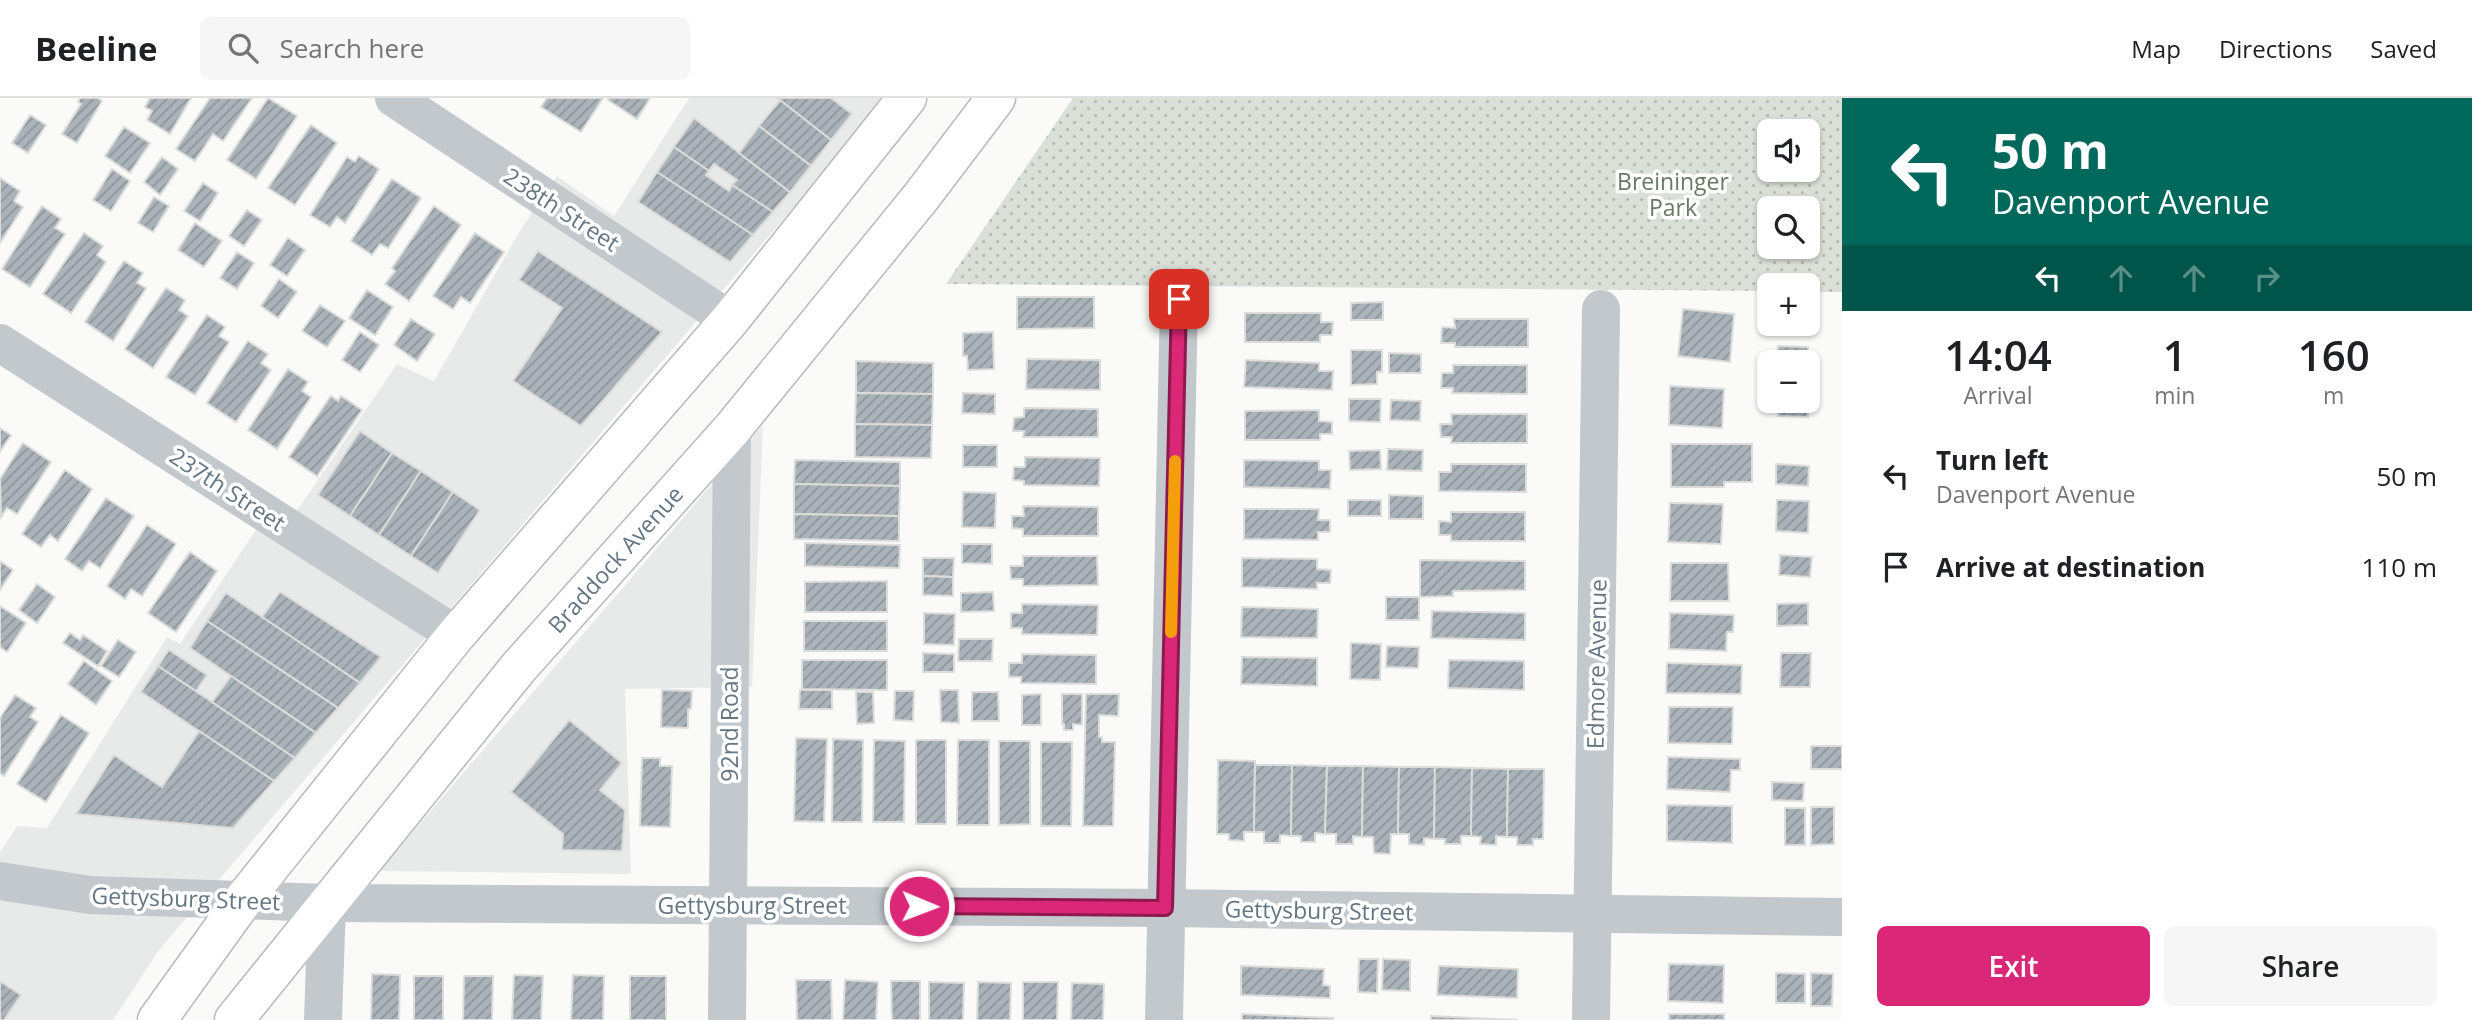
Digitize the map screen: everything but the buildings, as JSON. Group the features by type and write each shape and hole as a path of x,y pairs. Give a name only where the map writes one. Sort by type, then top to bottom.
{"main road":[{"path":"157,1020 244,899 456,635 730,320 907,98"},
{"name":"Braddock Avenue","path":"234,1020 519,667 732,429 921,197 996,98"}],"street":[{"name":"238th Street","path":"394,98 730,320"},
{"path":"1164,1020 1179,299"},
{"name":"Edmore Avenue","path":"1591,1020 1601,309"},
{"name":"237th Street","path":"0,343 456,635"},
{"name":"92nd Road","path":"726,1020 732,429"},
{"name":"Gettysburg Street","path":"0,881 90,895 327,903 1165,908 1842,917"},
{"path":"323,1020 327,903"}],"shaded area":[{"path":"689,98 882,98 840,153 159,950 113,1020 0,1020 0,852 17,826 47,828 167,637 180,644 262,521 281,534 397,364 434,381 521,229 557,176 614,216"},
{"path":"763,425 752,687 625,689 631,874 379,871"}],"green space":[{"name":"Breininger Park","path":"1073,98 1842,98 1842,292 1820,292 1820,273 1757,273 1757,291 946,284"}],"slow traffic":[{"path":"1171,632 1175,461"}],"route":[{"path":"919,906 1165,908 1179,299"}]}
